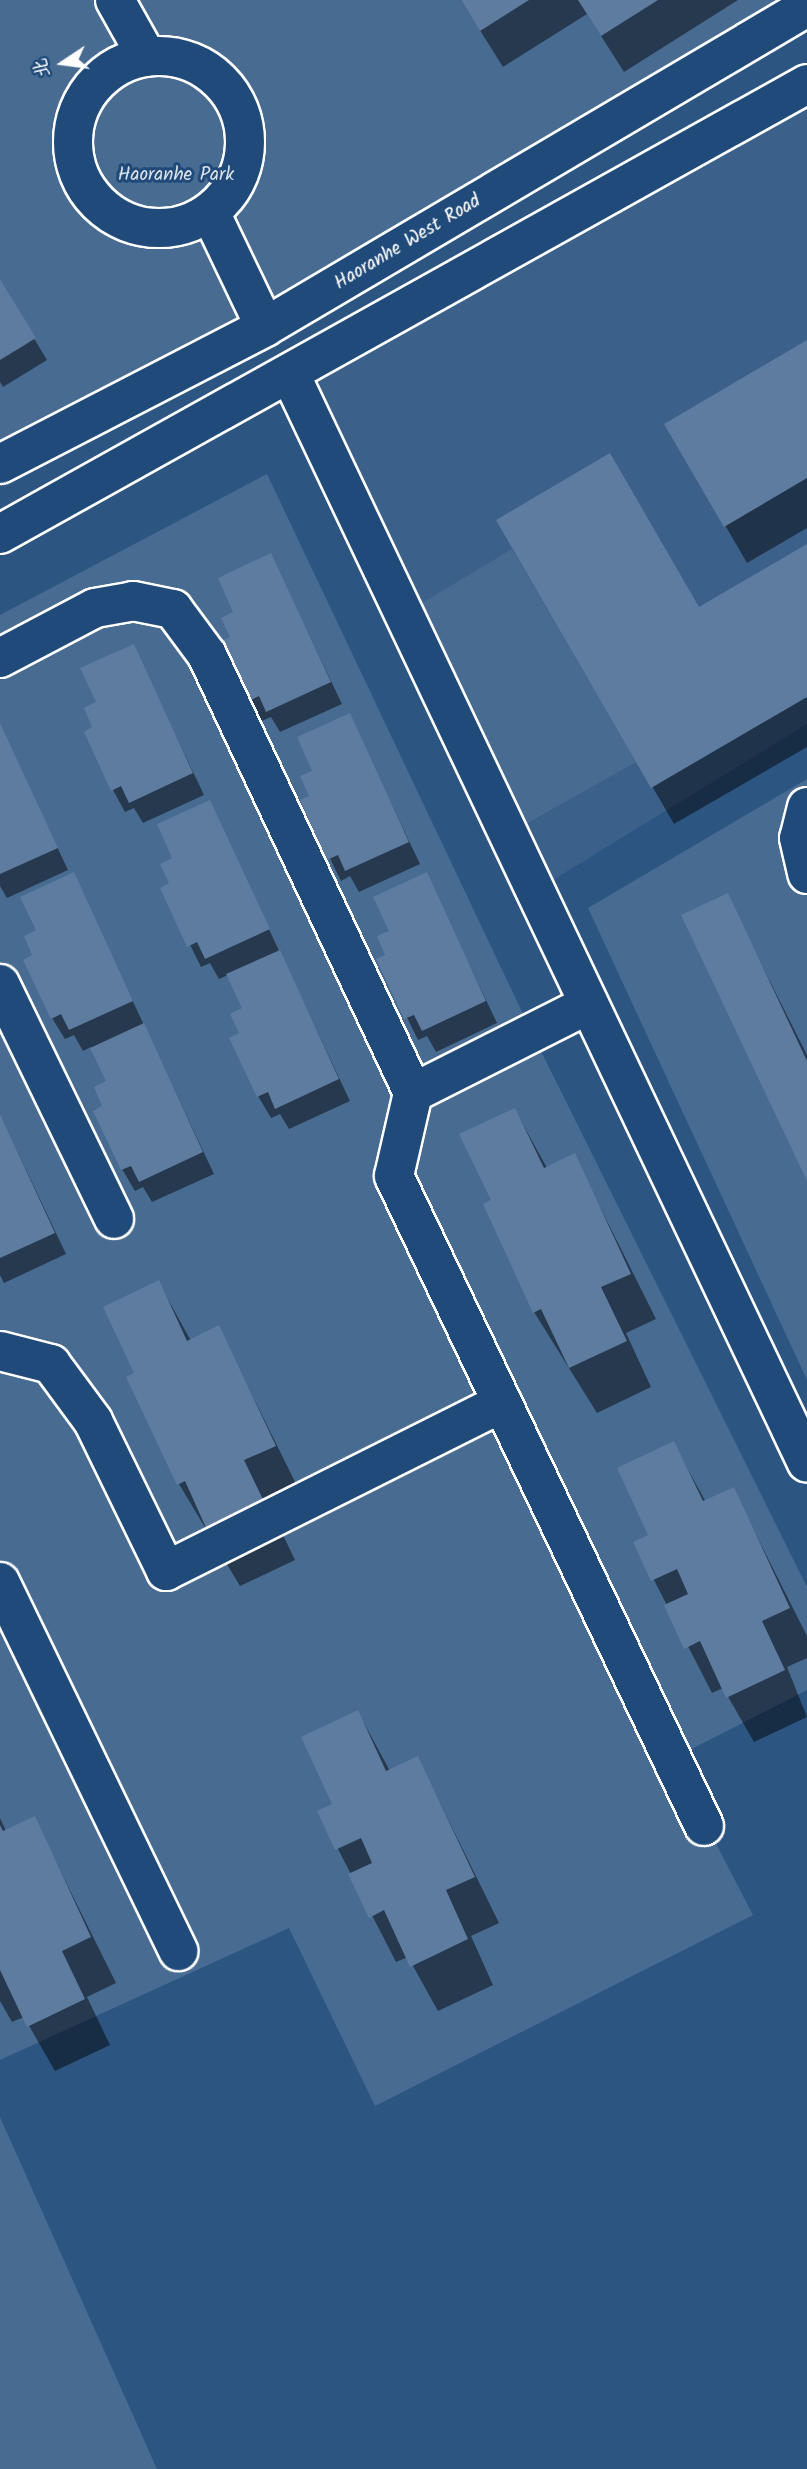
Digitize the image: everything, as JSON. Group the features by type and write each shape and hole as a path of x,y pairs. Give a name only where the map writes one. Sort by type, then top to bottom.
{"street":[{"path":"115,0 147,57"},
{"name":"Haoranhe West Road","path":"0,464 265,327 807,7"},
{"path":"147,57 175,58 202,67 224,85 239,109 245,137 242,166 230,191 210,212 185,225 157,229 129,223 104,209 85,188 78,170 73,132 81,105 97,82 120,65 147,57"},
{"path":"0,534 807,84"},
{"path":"210,212 265,327"},
{"path":"290,374 807,1463"},
{"path":"0,657 95,608 133,601 173,609 207,655 413,1093 394,1176 704,1826"},
{"path":"807,807 799,838 807,874"},
{"path":"0,984 114,1219"},
{"path":"413,1093 589,1004"},
{"path":"0,1351 51,1364 93,1421 166,1571 502,1403"},
{"path":"0,1582 178,1951"}],"shaded area":[{"path":"807,86 807,724 535,891 290,374"}],"green space":[{"name":"Haoranhe Park","path":"0,0 807,0 0,464"},
{"path":"267,474 532,1033 807,1587 807,1690 672,1759 753,1915 375,2106 289,1928 0,2060 0,615"},
{"path":"512,549 636,762 508,834 404,614"},
{"path":"807,779 807,1380 588,908"},
{"path":"0,2117 157,2469 0,2469"}],"building":[{"path":"461,0 529,0 480,31"},
{"path":"578,0 658,0 601,36"},
{"path":"0,279 36,338 0,360"},
{"path":"807,340 807,478 724,527 664,424"},
{"path":"610,453 699,607 807,544 807,697 651,788 496,520"},
{"path":"271,553 331,682 266,712 259,696 249,701 221,641 230,637 221,618 233,612 218,578"},
{"path":"134,644 193,773 129,803 121,786 111,791 84,732 92,727 84,708 96,702 80,668"},
{"path":"350,713 409,842 345,871 338,855 327,860 300,800 309,796 300,776 312,771 297,737"},
{"path":"0,723 58,848 0,874"},
{"path":"210,800 270,929 205,959 197,942 187,947 160,888 169,883 160,864 172,858 157,824"},
{"path":"74,872 133,1001 69,1030 61,1014 51,1019 23,960 32,955 24,936 36,930 20,897"},
{"path":"427,872 486,1001 422,1031 414,1015 404,1019 376,959 385,955 377,936 389,931 373,897"},
{"path":"728,893 807,1061 807,1181 681,915"},
{"path":"280,950 339,1079 275,1109 268,1092 257,1097 229,1038 239,1033 230,1014 242,1008 226,974"},
{"path":"144,1023 203,1152 139,1182 131,1166 121,1170 93,1111 102,1106 94,1087 106,1081 90,1048"},
{"path":"515,1108 544,1168 575,1153 631,1274 601,1287 627,1341 569,1368 541,1309 533,1313 483,1204 491,1200 459,1134"},
{"path":"0,1114 55,1233 0,1258"},
{"path":"159,1280 187,1341 219,1325 276,1446 244,1460 270,1514 212,1541 185,1481 177,1485 126,1377 134,1373 103,1307"},
{"path":"674,1441 703,1501 734,1487 790,1608 762,1621 785,1670 726,1698 700,1641 684,1649 664,1605 688,1594 677,1569 651,1581 633,1542 648,1535 617,1468"},
{"path":"358,1710 386,1771 418,1756 475,1877 446,1890 468,1939 410,1967 384,1910 369,1918 348,1874 372,1863 361,1838 335,1850 317,1811 332,1804 301,1737"},
{"path":"35,1816 91,1937 62,1951 85,1999 27,2027 0,1970 0,1825 3,1831"}]}
